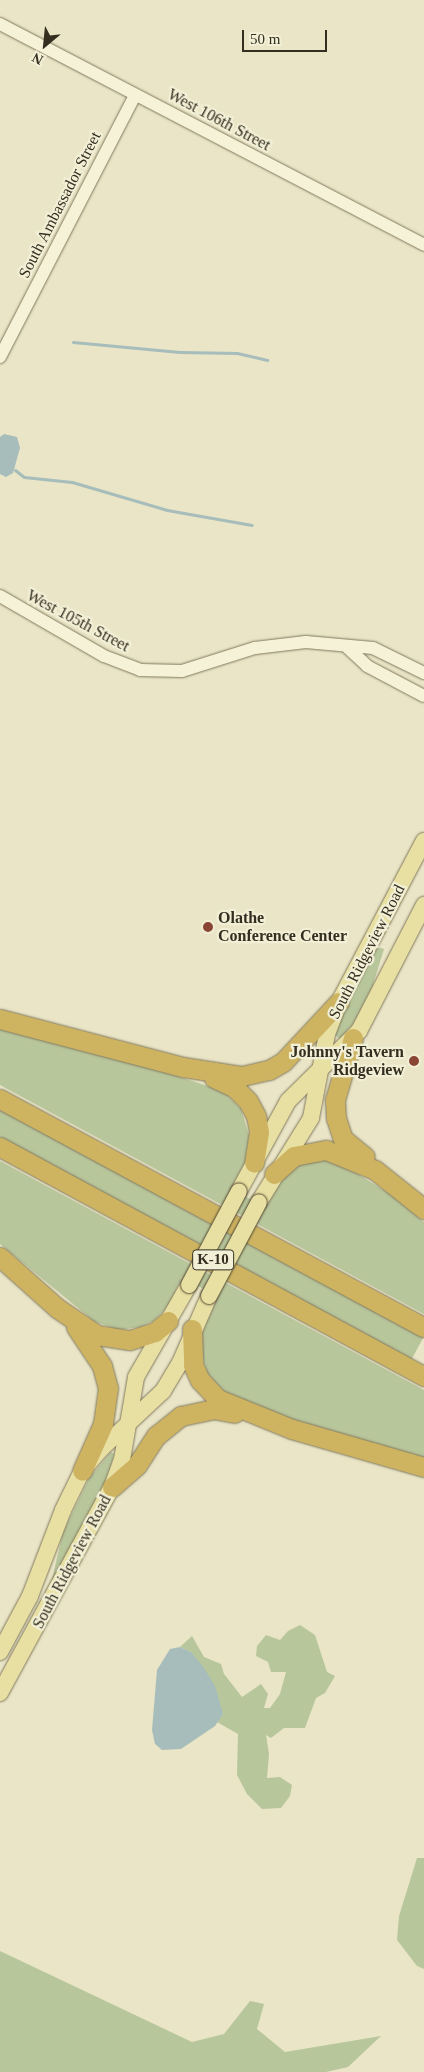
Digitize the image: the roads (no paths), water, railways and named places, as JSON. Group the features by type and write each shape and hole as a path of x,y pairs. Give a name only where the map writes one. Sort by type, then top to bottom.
{"highway":[{"path":"0,1019 182,1067 242,1076 269,1070 296,1052 339,1002"},
{"path":"353,1038 335,1100 336,1118 343,1139 375,1170 424,1209"},
{"path":"182,1067 235,1088 248,1101 259,1132 254,1163"},
{"name":"K-10","path":"0,1099 424,1327"},
{"name":"K-10","path":"0,1147 424,1376"},
{"path":"274,1174 294,1156 315,1151 342,1154 375,1170"},
{"path":"0,1258 79,1325 108,1339 144,1337 168,1321"},
{"path":"57,1308 91,1348 102,1366 108,1388 103,1424 82,1471"},
{"path":"192,1329 194,1364 209,1390 233,1406 292,1429"},
{"path":"112,1487 137,1466 156,1436 181,1416 194,1411 213,1409 232,1412 424,1467"}],"main road":[{"name":"South Ridgeview Road","path":"0,1652 30,1596 63,1510 82,1471 152,1402 172,1377 192,1329 274,1174 311,1118 323,1066 327,1034 339,1002 424,841"},
{"name":"South Ridgeview Road","path":"0,1693 112,1487 121,1465 136,1377 189,1285 288,1101 353,1038 368,1017 424,905"}],"street":[{"name":"West 106th Street","path":"0,24 424,245"},
{"name":"South Ambassador Street","path":"0,357 136,95"},
{"name":"West 105th Street","path":"0,596 104,656 140,670 168,673 195,669 231,654 268,646 306,642 348,648 372,648 424,673"},
{"path":"348,648 367,666 424,696"}],"water":[{"path":"4,434 17,437 20,448 13,473 6,477 0,474 0,437"},
{"path":"180,1647 191,1652 204,1668 215,1686 223,1714 215,1726 181,1749 162,1750 155,1744 152,1730 157,1670 170,1649"}],"waterway":[{"path":"73,342 180,352 237,353 267,360"},
{"path":"15,470 24,477 72,482 167,510 252,525"}],"place":[{"name":"Olathe Conference Center","path":"208,927"},
{"name":"Johnny's Tavern Ridgeview","path":"414,1061"}]}
